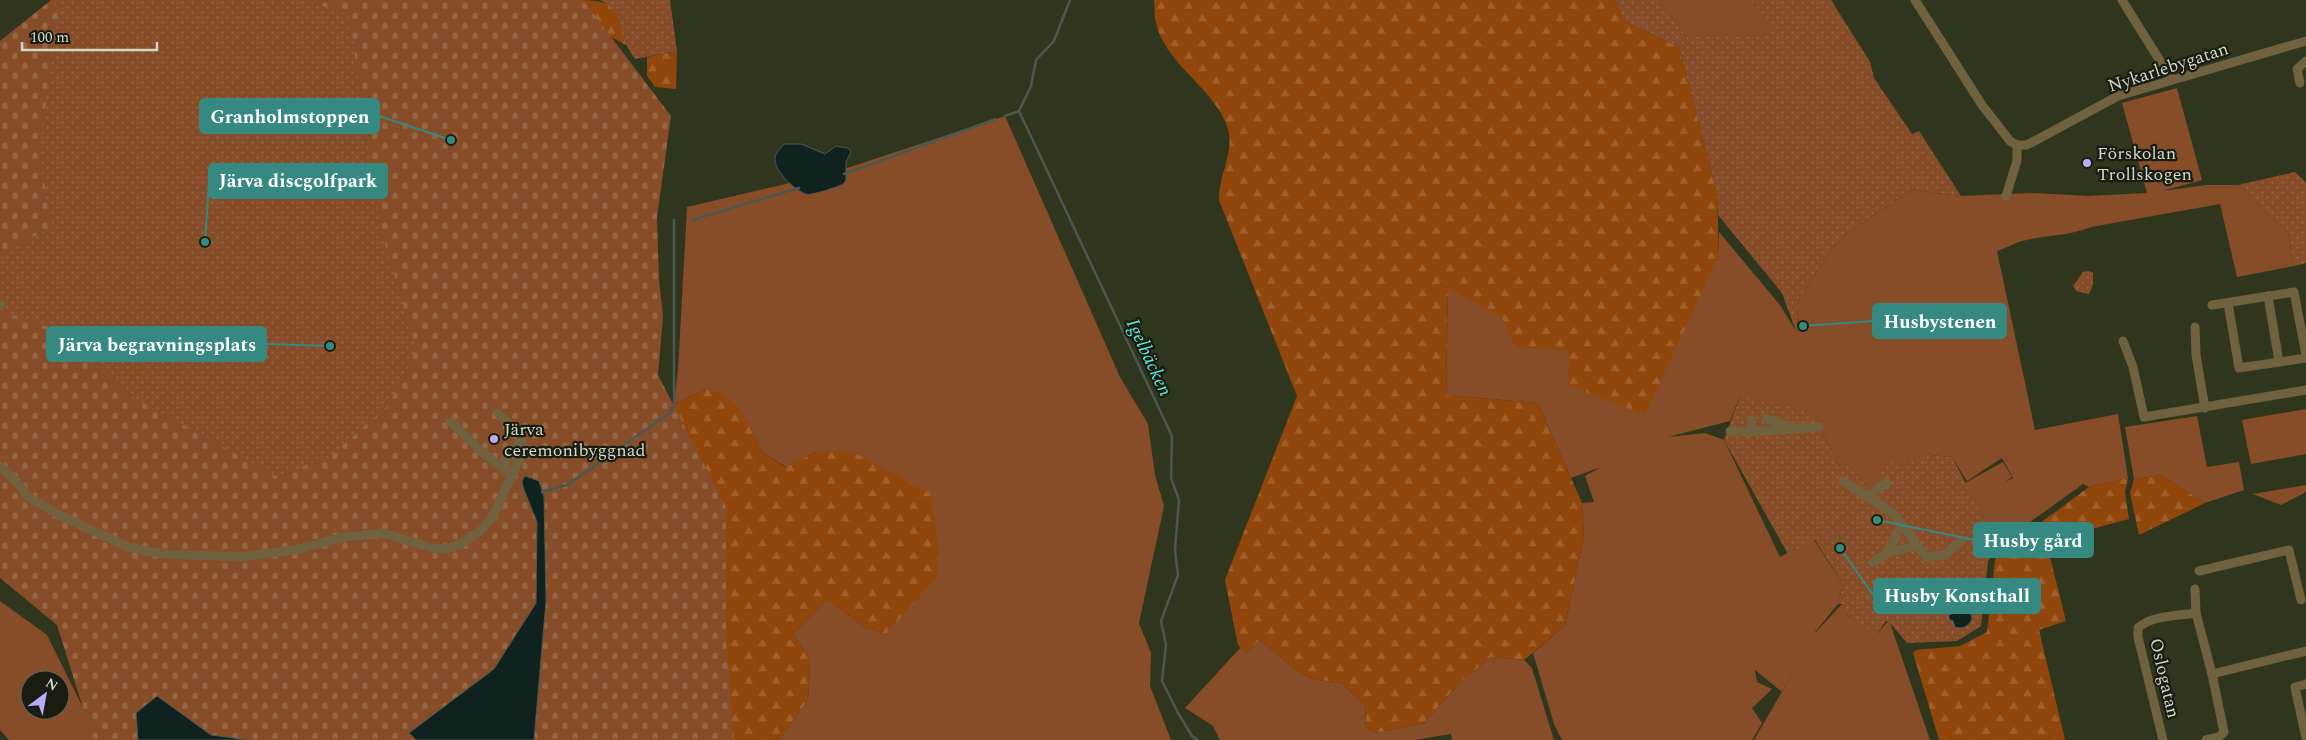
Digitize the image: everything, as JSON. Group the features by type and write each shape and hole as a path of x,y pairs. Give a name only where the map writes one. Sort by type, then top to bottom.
{"street":[{"path":"1915,0 1982,105 2010,141 2017,144 2017,161 2006,196"},
{"path":"2122,0 2172,80"},
{"name":"Nykarlebygatan","path":"2017,144 2027,144 2118,96 2306,41"},
{"path":"2300,83 2297,69 2306,61"},
{"path":"2212,306 2228,303 2268,296 2294,292 2306,357 2240,368 2228,303"},
{"path":"2268,296 2279,362"},
{"path":"2195,327 2196,355 2206,408"},
{"path":"2123,341 2133,367 2144,417 2306,390"},
{"path":"0,466 27,496 57,514 128,547 162,554 242,557 300,549 339,538 382,533 436,549 450,548 461,544 476,534 492,517 510,475 520,458 522,442 519,435 498,413"},
{"path":"1766,419 1798,428"},
{"path":"1750,432 1752,420"},
{"path":"451,422 482,452 510,475"},
{"path":"1730,431 1750,432 1819,426"},
{"path":"510,475 504,461 509,451 522,442"},
{"path":"1843,481 1894,514 1926,557 1945,555 1962,540"},
{"path":"1867,497 1887,482"},
{"path":"1887,553 1902,524"},
{"path":"1874,562 1887,553 1918,545"},
{"path":"2200,571 2289,550 2301,600"},
{"path":"2195,589 2196,613 2224,725 2222,735 2212,739"},
{"name":"Oslogatan","path":"2163,740 2138,637 2138,628 2145,622 2160,618 2196,613"},
{"path":"2212,674 2306,651"},
{"path":"2306,684 2295,688 2306,738"}],"green space":[{"path":"51,0 583,0 671,116 657,217 659,279 663,317 658,375 726,507 726,636 734,740 93,740 57,625 0,578 0,41"},
{"path":"60,0 304,0 349,15 380,225 416,349 388,406 329,457 276,476 134,398 50,328 0,310 0,257 52,226 39,155"},
{"path":"571,0 596,1 611,7 620,20 626,45 584,22"},
{"path":"600,0 670,0 677,51 635,59 627,46 616,14 613,9"},
{"path":"1154,0 1615,0 1624,21 1679,47 1717,193 1719,255 1645,415 1568,385 1570,350 1516,348 1502,318 1409,266 1448,288 1446,395 1538,403 1582,503 1584,537 1565,625 1524,660 1491,657 1460,682 1424,723 1375,733 1366,728 1365,705 1341,683 1313,679 1300,673 1260,640 1247,653 1238,645 1225,580 1297,396 1219,200 1219,191 1229,145 1227,126 1211,99 1179,64 1161,38 1155,20"},
{"path":"1615,0 1659,0 1687,37 1761,37 1774,26 1750,0 1831,0 1870,62 1874,78 1912,134 1919,131 1961,196 1912,190 1847,233 1830,251 1798,301 1797,334 1782,293 1718,215 1717,193 1679,47 1624,21"},
{"path":"1659,0 1750,0 1775,26 1761,37 1687,37"},
{"path":"677,51 676,89 655,87 647,76 647,57"},
{"path":"2177,88 2202,180 2162,191 2206,185 2238,185 2288,233 2294,266 2237,277 2220,204 2031,239 1997,251 2035,430 2118,414 2128,478 2089,487 2083,484 1998,545 1965,483 2003,462 2012,477 2005,482 2013,478 2002,458 1967,481 1952,457 1930,455 1927,451 1923,451 1922,456 1916,460 1912,452 1909,454 1909,462 1871,491 1858,476 1840,466 1819,427 1740,396 1730,421 1668,437 1705,433 1724,440 1780,557 1814,540 1843,584 1838,604 1816,631 1814,628 1816,632 1842,604 1849,611 1846,615 1877,634 1889,620 1930,740 1754,740 1782,692 1755,670 1757,682 1772,689 1752,708 1762,723 1752,740 1562,740 1554,724 1533,653 1565,625 1584,537 1582,503 1594,502 1585,476 1601,467 1571,478 1538,403 1446,395 1448,288 1719,255 1719,232 1780,305 1797,333 1798,301 1830,251 1847,233 1912,190 1961,196 2031,193 2088,196 2147,193 2122,103"},
{"path":"1005,116 1120,377 1148,424 1155,475 1164,506 1139,623 1151,653 1150,686 1171,740 779,740 808,700 810,660 793,634 827,599 865,627 886,634 910,604 816,452 786,467 762,452 751,428 709,388 674,404 678,370 687,207 832,173"},
{"path":"2295,172 2306,182 2306,263 2294,266 2288,233 2238,185"},
{"path":"2089,271 2093,273 2093,285 2089,294 2076,291 2073,286 2083,272"},
{"path":"709,388 737,405 751,428 762,452 785,467 816,452 851,451 930,493 939,547 937,577 886,634 865,627 827,599 793,634 810,660 808,700 779,740 621,740 655,424 674,404"},
{"path":"1740,396 1807,410 1819,427 1840,466 1857,466 1858,476 1871,491 1885,482 1879,472 1882,465 1894,460 1902,466 1909,462 1909,454 1912,452 1916,459 1922,456 1923,451 1927,451 1930,455 1952,457 1998,545 1988,561 1981,626 1957,641 1907,643 1889,622 1886,621 1877,634 1856,625 1853,619 1846,615 1848,611 1842,604 1838,604 1843,584 1815,540 1788,554 1724,440"},
{"path":"2306,409 2306,454 2251,464 2242,420"},
{"path":"2197,416 2207,467 2239,462 2244,490 2205,503 2161,475 2134,479 2125,427"},
{"path":"2161,475 2205,503 2139,535 2130,493 2134,479"},
{"path":"2128,478 2125,492 2129,519 2046,541 2066,621 2039,630 2065,740 1939,740 1913,653 1916,650 1960,646 1987,632 1995,560 1998,554 2089,487"},
{"path":"2306,485 2306,492 2281,505 2253,494"},
{"path":"0,601 47,635 64,670 20,670 20,720 70,720 70,681 99,740 9,740 0,730"},
{"path":"1260,640 1300,673 1313,679 1341,683 1365,705 1366,728 1375,733 1424,723 1460,682 1491,657 1524,660 1532,668 1554,740 1452,740 1451,734 1414,740 1220,740 1213,726 1185,708 1241,647 1247,653"}],"water":[{"path":"784,144 801,144 825,154 836,146 848,148 851,152 846,162 846,180 843,184 818,193 806,194 801,192 785,179 777,168 775,157"},
{"path":"525,476 539,481 544,497 546,601 534,740 416,740 409,733 494,669 536,603 537,522 523,487 522,481"},
{"path":"1962,605 1970,610 1972,619 1965,627 1955,627 1953,621 1949,619 1949,615 1953,613 1955,607"},
{"path":"157,696 211,735 249,740 138,740 136,713"}],"waterway":[{"name":"Igelbäcken","path":"1070,0 1054,41 1036,60 1031,86 1019,111 1172,436 1171,478 1179,500 1175,550 1178,575 1161,621 1166,645 1162,681 1192,736 1198,740"},
{"path":"1005,116 1019,111"},
{"path":"844,174 996,119"},
{"path":"692,220 799,188"},
{"path":"542,492 567,485 671,412 674,404 674,220"}],"place":[{"name":"Granholmstoppen","path":"451,140"},
{"name":"Förskolan Trollskogen","path":"2087,163"},
{"name":"Järva discgolfpark","path":"205,242"},
{"name":"Husbystenen","path":"1803,326"},
{"name":"Järva begravningsplats","path":"330,346"},
{"name":"Järva ceremonibyggnad","path":"494,439"},
{"name":"Husby gård","path":"1877,520"},
{"name":"Husby Konsthall","path":"1840,548"}]}
